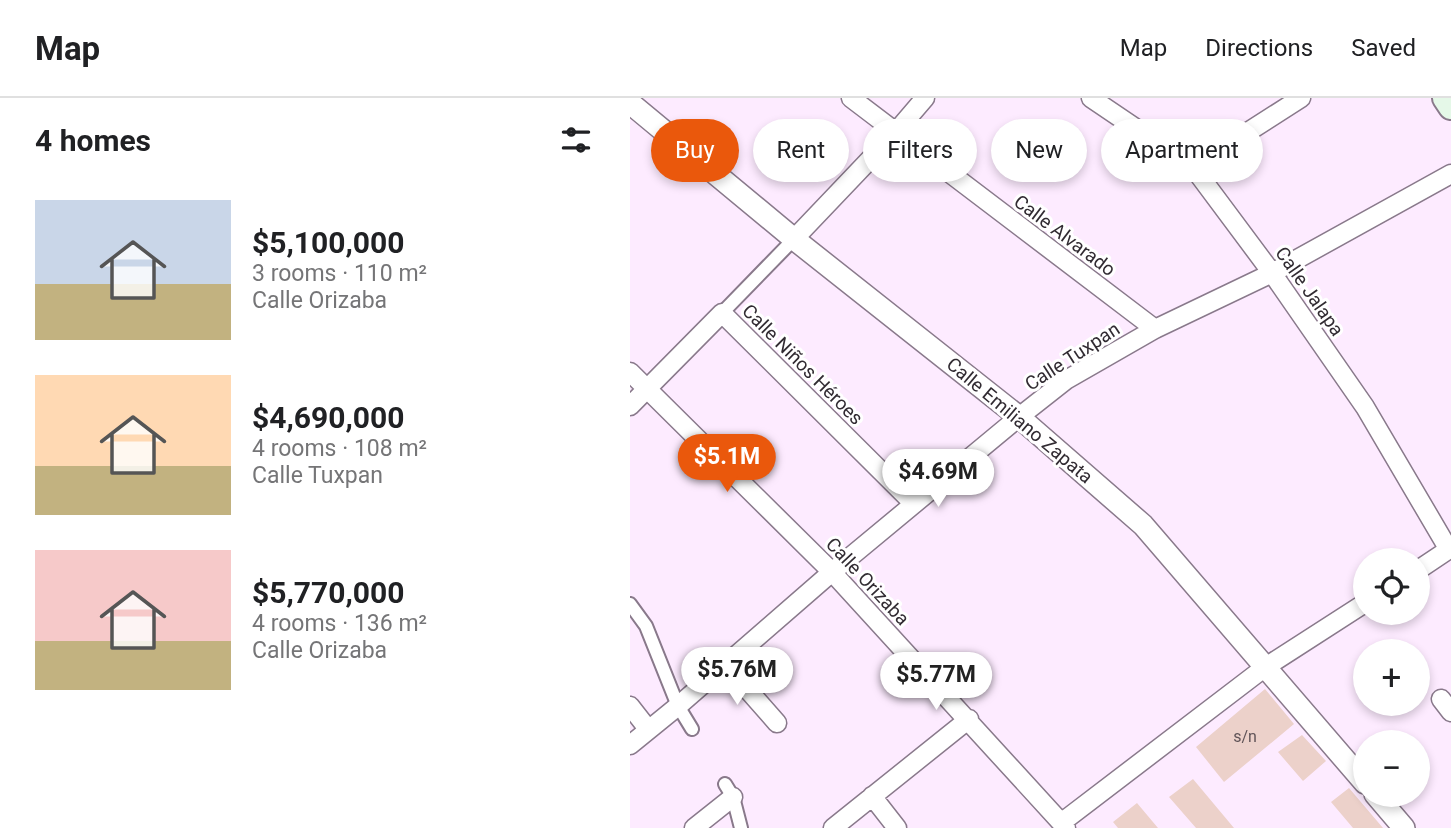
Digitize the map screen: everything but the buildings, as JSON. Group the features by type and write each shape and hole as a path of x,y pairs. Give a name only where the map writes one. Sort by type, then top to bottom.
{"main road":[{"path":"1445,98 1451,107"}],"street":[{"name":"Calle Alvarado","path":"852,98 878,119"},
{"path":"907,119 925,98"},
{"name":"Calle Jalapa","path":"1091,98 1122,119"},
{"path":"1263,122 1301,98"},
{"name":"Calle Emiliano Zapata","path":"630,103 794,239 1019,416 1143,525 1353,769"},
{"path":"630,406 863,167"},
{"name":"Calle Tuxpan","path":"630,745 832,572 1066,380 1155,329 1272,273 1451,174"},
{"name":"Calle Alvarado","path":"960,182 1155,329"},
{"name":"Calle Jalapa","path":"1204,182 1272,273 1365,407 1450,549 1430,562"},
{"name":"Calle Niños Héroes","path":"722,313 914,504"},
{"name":"Calle Orizaba","path":"630,372 832,572 1063,825"},
{"path":"630,604 646,626 678,706 692,729"},
{"path":"1063,825 1264,667 1353,611"},
{"path":"726,665 777,723"},
{"path":"630,706 648,729"},
{"path":"833,828 969,719"},
{"path":"694,828 729,791 741,828"},
{"path":"873,796 897,828"},
{"path":"1386,807 1404,828"}]}
